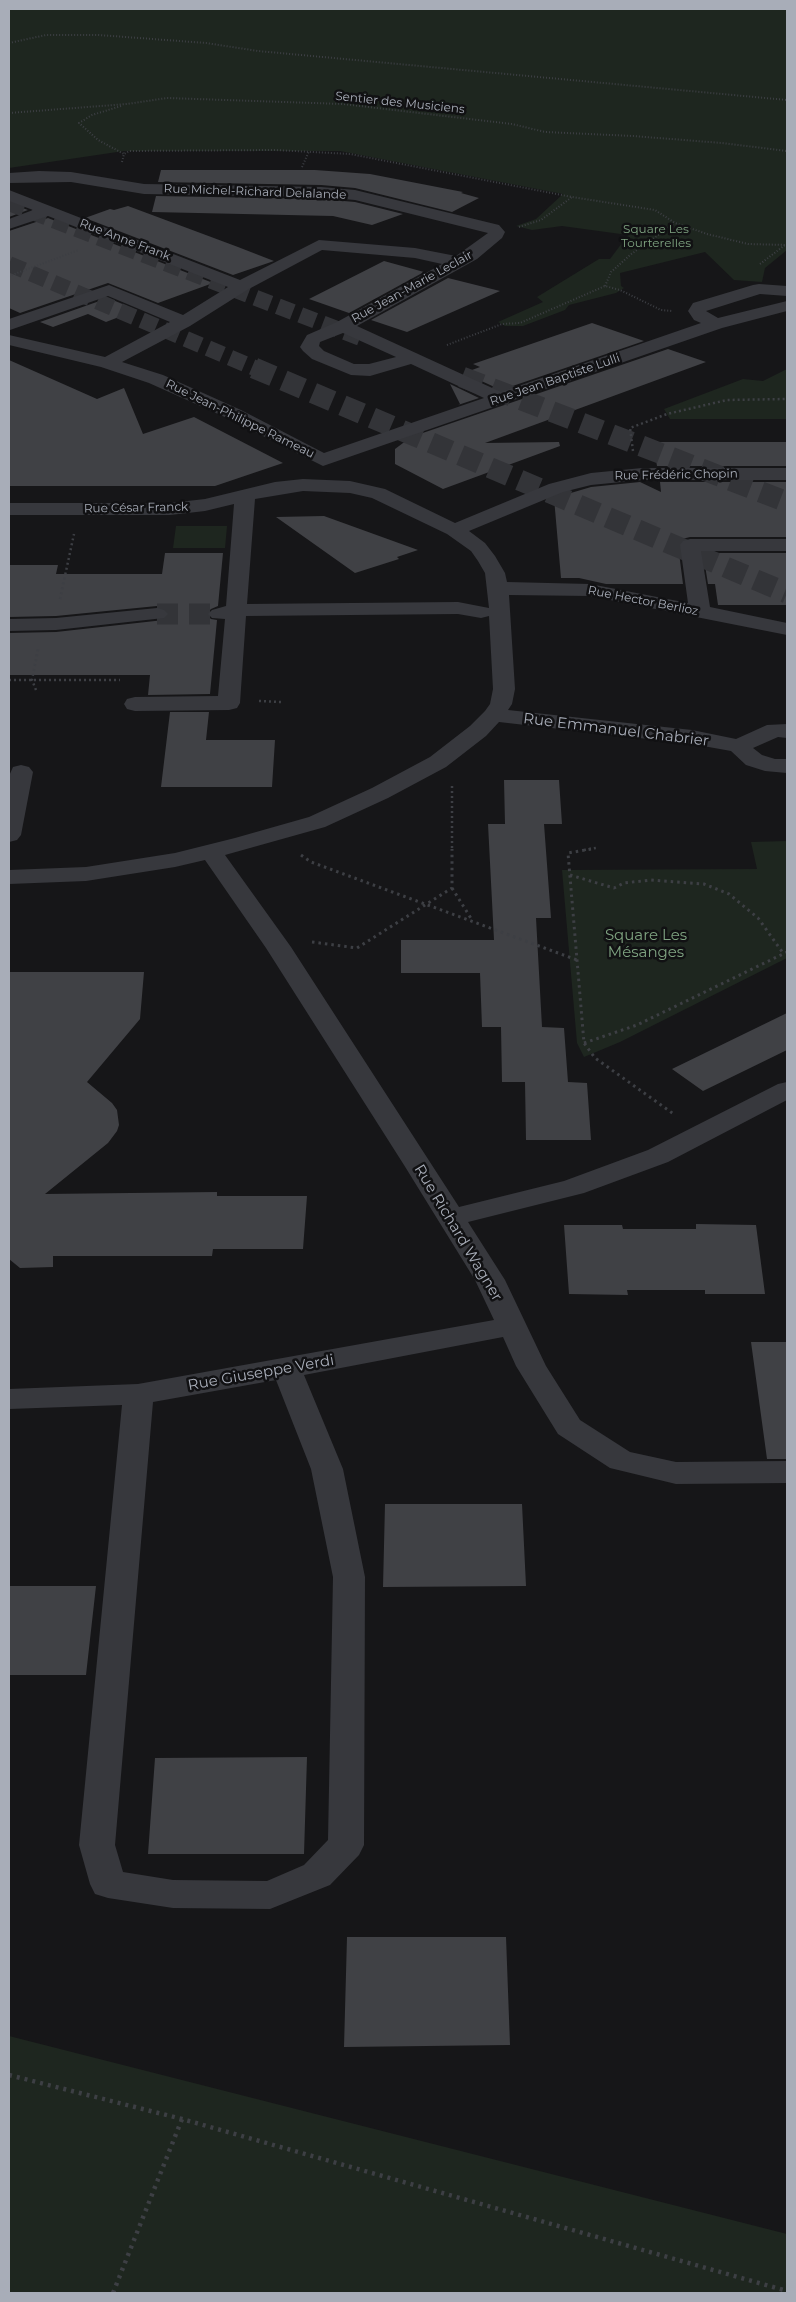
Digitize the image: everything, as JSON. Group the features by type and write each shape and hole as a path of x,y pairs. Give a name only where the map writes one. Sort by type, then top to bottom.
{"street":[{"name":"Rue Michel-Richard Delalande","path":"9,178 38,176 71,177 144,189 321,192 354,195 488,226 497,232"},
{"name":"Rue Anne Frank","path":"9,195 241,286"},
{"path":"9,224 49,210"},
{"path":"446,231 462,220"},
{"name":"Rue Jean-Marie Leclair","path":"343,326 458,262 494,238 497,232"},
{"path":"415,253 431,242"},
{"path":"107,363 184,322 241,286 319,245 415,253 458,262"},
{"path":"708,320 697,311 699,308 752,291 765,289 787,291"},
{"path":"10,333 108,290 184,322"},
{"name":"Rue Jean Baptiste Lulli","path":"324,460 501,399 708,320 787,306"},
{"path":"343,326 312,340 309,347 318,355 350,369 370,370 413,358"},
{"name":"Rue Jean-Marie Leclair","path":"343,326 501,399"},
{"name":"Rue Jean-Philippe Rameau","path":"10,333 107,363 189,392 324,460 321,484"},
{"name":"Rue Frédéric Chopin","path":"454,530 556,488 591,479 642,474 787,474"},
{"path":"9,877 86,874 175,860 211,852 317,822 380,793 438,762 478,731 494,715 501,704 504,689 498,588 495,573 488,560 478,547 454,530 378,493 350,487 321,484"},
{"name":"Rue César Franck","path":"9,510 170,510 205,505 275,488 321,484"},
{"path":"135,704 229,703 226,612 245,496"},
{"path":"700,612 690,545 787,546"},
{"name":"Rue Hector Berlioz","path":"498,588 590,590 787,629"},
{"path":"226,612 458,608 481,612"},
{"path":"9,625 49,624 157,614"},
{"name":"Rue Emmanuel Chabrier","path":"494,715 692,737 738,746 754,760 773,766 787,766"},
{"path":"738,746 775,730 787,731"},
{"path":"9,835 21,772"},
{"name":"Rue Richard Wagner","path":"211,852 278,947 490,1280 531,1366 569,1427 621,1461 676,1473 787,1472"},
{"path":"451,1218 574,1187 658,1156 787,1090"},
{"name":"Rue Giuseppe Verdi","path":"9,1399 138,1394 286,1369 511,1326"},
{"path":"138,1394 97,1845 108,1884 173,1894 270,1895 317,1875 346,1845 349,1577 327,1469 286,1369"}],"path":[{"path":"9,42 46,36 99,35 206,43 258,50 787,100"},
{"name":"Sentier des Musiciens","path":"9,113 127,104 167,98 343,104 512,124 545,132 663,138 787,151"},
{"path":"124,154 98,140 79,124 92,114 127,104"},
{"path":"109,184 121,170 124,154 129,151 275,150 350,154 572,197 655,210 675,223 748,244 787,245"},
{"path":"497,232 541,220 572,197"},
{"path":"605,286 610,272 630,255 675,223"},
{"path":"9,276 80,250"},
{"path":"413,358 502,324 520,324 605,286 620,290 662,310 708,320"},
{"path":"642,474 634,461 630,428 667,414 708,404 753,398 787,399"},
{"path":"36,690 32,680 49,624 78,510"},
{"path":"9,680 137,680 135,704"},
{"path":"452,785 452,888 472,921"},
{"path":"596,848 568,853 584,1043 594,1058 702,1133"},
{"path":"298,853 311,862 577,960"},
{"path":"570,875 614,888 624,882 651,880 704,884 729,894 758,918 785,952 637,1025 584,1043"},
{"path":"304,941 357,948 452,888"},
{"path":"9,2075 182,2119 787,2291"},
{"path":"113,2293 182,2119"}],"green space":[{"name":"Square Les Tourterelles","path":"9,9 787,9 787,250 765,268 762,282 734,280 705,252 620,273 621,286 624,288 616,293 569,305 565,310 523,326 505,326 498,322 543,302 537,297 599,259 610,259 628,235 562,226 532,230 516,226 536,219 563,194 340,151 124,151 9,168"},
{"path":"787,369 787,419 670,419 664,409 743,379 763,381"},
{"path":"176,526 227,526 225,548 173,548"},
{"name":"Square Les Mésanges","path":"787,841 787,958 620,1042 584,1057 577,1043 562,870 757,869 751,842"},
{"path":"9,2036 787,2234 787,2293 9,2293"}],"building":[{"path":"161,170 315,170 370,174 463,192 461,193 479,198 452,212 355,188 321,185 158,182"},
{"path":"156,196 321,199 355,202 403,214 372,225 333,216 152,212"},
{"path":"9,203 28,210 9,217"},
{"path":"128,206 274,261 233,275 85,218 110,209 114,210"},
{"path":"48,218 213,283 158,303 108,283 20,313 9,308 9,231"},
{"path":"384,261 424,272 349,313 309,299"},
{"path":"448,278 500,291 407,332 371,320"},
{"path":"108,298 137,310 106,322 88,314 53,327 40,322"},
{"path":"592,323 644,341 501,390 464,373 480,367 473,364"},
{"path":"668,349 706,362 485,443 559,442 560,446 443,489 395,464 395,449 411,437"},
{"path":"9,360 97,399 124,388 143,434 194,417 283,463 215,486 9,486"},
{"path":"450,384 479,398 458,405 460,404"},
{"path":"653,442 787,442 787,466 657,466"},
{"path":"640,482 661,492 660,482 787,482 787,537 690,537 682,539 678,545 683,584 606,584 579,578 561,578 554,498 591,487"},
{"path":"324,516 418,550 397,557 399,559 355,573 276,517"},
{"path":"165,553 223,553 218,606 206,614 211,619 217,620 210,694 148,695 150,675 9,675 9,633 56,632 164,620 170,614 165,609 157,606 56,616 9,617 9,565 58,565 56,574 162,574"},
{"path":"703,553 787,553 787,605 718,605 715,584 708,584"},
{"path":"170,712 209,712 206,740 275,740 272,787 161,787"},
{"path":"504,780 559,780 562,824 544,824 551,918 536,918 542,1027 564,1028 568,1082 587,1083 591,1140 526,1140 525,1082 502,1082 501,1027 482,1027 480,973 401,973 401,940 494,940 488,824 505,824"},
{"path":"9,972 144,972 140,1019 87,1082 112,1103 117,1110 119,1125 117,1131 108,1143 45,1194 217,1192 217,1196 307,1196 303,1249 213,1249 212,1256 53,1256 53,1267 20,1268 9,1259"},
{"path":"787,1013 787,1050 703,1091 672,1069"},
{"path":"696,1224 756,1225 765,1294 705,1294 705,1290 627,1290 628,1295 569,1294 564,1225 622,1225 623,1229 696,1229"},
{"path":"751,1342 787,1342 787,1459 767,1459"},
{"path":"385,1504 522,1504 526,1586 383,1587"},
{"path":"9,1586 96,1586 86,1675 9,1675"},
{"path":"307,1757 304,1854 148,1854 155,1758"},
{"path":"347,1937 506,1937 510,2045 344,2047"}],"tunnel":[{"path":"9,203 363,339"},
{"path":"9,264 257,369"},
{"path":"254,368 787,593"},
{"path":"462,377 787,502"},
{"path":"157,614 217,614"}]}
